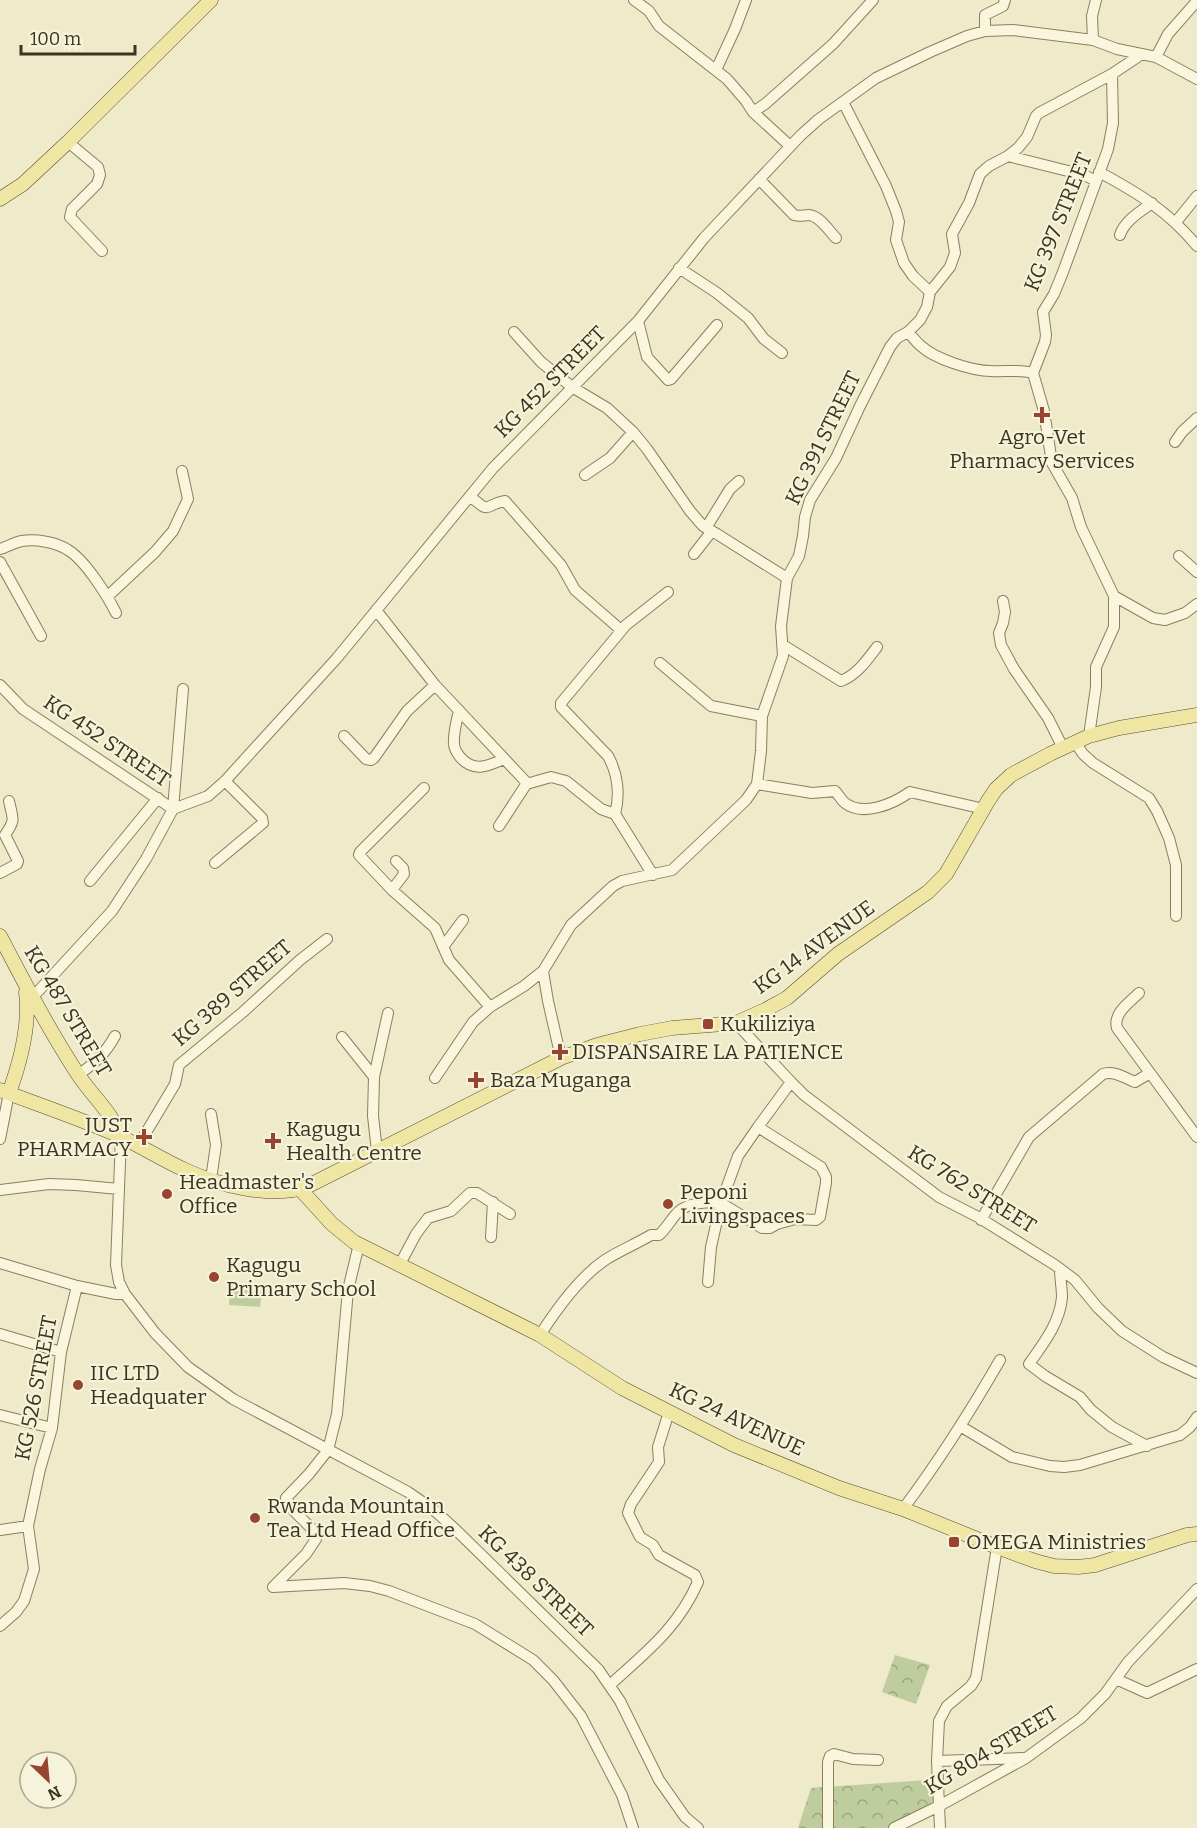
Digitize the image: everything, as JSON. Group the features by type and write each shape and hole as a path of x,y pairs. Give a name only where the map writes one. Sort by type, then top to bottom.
{"main road":[{"path":"0,199 23,184 68,142 211,0"},
{"name":"KG 14 AVENUE","path":"4,1091 121,1137 188,1171 211,1179 255,1190 300,1189 561,1059 597,1045 650,1032 696,1025 736,1023 765,1010 787,998 837,954 928,892 946,874 996,789 1011,775 1089,736 1110,730 1197,715"},
{"name":"KG 487 STREET","path":"0,936 32,998 78,1075 111,1117 121,1137"},
{"path":"4,1091 19,1065 28,1005 25,984"},
{"name":"KG 24 AVENUE","path":"300,1189 338,1231 360,1244 540,1335 622,1388 669,1412 734,1445 839,1488 903,1509 997,1548 1054,1566 1095,1565 1187,1535 1197,1534"}],"street":[{"path":"634,0 649,11 659,26 727,79 746,100 753,112 790,146"},
{"path":"716,70 746,0"},
{"path":"753,112 833,44 873,0"},
{"path":"985,31 985,15 1003,6 1005,0"},
{"path":"1094,40 1092,16 1096,0"},
{"path":"1156,57 1168,34 1197,1"},
{"name":"KG 452 STREET","path":"0,686 23,709 173,809 208,796 225,781 338,658 493,468 638,321 704,238 790,146 819,119 876,78 967,36 985,31 1013,30 1094,40 1118,49 1156,57 1197,80"},
{"name":"KG 391 STREET","path":"757,784 762,716 783,656 781,626 787,578 799,556 810,500 836,458 890,347 897,338 908,332 920,320 927,307 930,292 950,267 955,253 952,234 969,203 980,174 989,165 1008,156 1027,137 1039,113 1112,74 1142,54"},
{"name":"KG 397 STREET","path":"1033,373 1045,342 1043,312 1064,272 1108,149 1113,123 1112,74"},
{"path":"843,102 886,186 896,211 899,229 896,240 904,263 913,276 930,292"},
{"path":"68,142 98,167 100,175 97,184 72,209 70,218 102,251"},
{"path":"1008,156 1084,176 1098,176 1152,202 1176,222 1197,246"},
{"path":"759,179 795,215 815,217 836,238"},
{"path":"1176,222 1197,196"},
{"path":"1120,235 1121,230 1152,202"},
{"path":"679,268 717,293 748,318 764,339 782,354"},
{"path":"638,321 647,357 668,380 717,325"},
{"path":"514,332 541,362 572,387 607,408 633,432 690,511 709,529 787,578"},
{"path":"908,332 931,353 969,368 986,371 1020,370 1033,373 1044,411 1052,463 1072,498 1081,527 1114,597 1114,627 1096,667 1096,687 1089,736"},
{"path":"1175,442 1197,418"},
{"path":"585,475 610,458 633,432"},
{"path":"108,596 155,552 173,531 188,499 182,471"},
{"path":"694,554 730,489 739,481"},
{"path":"471,497 484,508 505,501 561,565 575,590 621,630"},
{"path":"0,549 21,541 36,541 70,550 108,596 116,613"},
{"path":"1179,556 1197,572"},
{"path":"0,562 41,636"},
{"path":"615,814 618,795 613,764 609,756 561,705 621,630 668,592"},
{"path":"1114,597 1153,618 1165,620 1185,613 1197,604"},
{"path":"1003,601 1005,612 999,633 1001,645 1014,669 1048,718 1069,745 1149,798 1158,811 1169,837 1176,865 1176,916"},
{"path":"376,610 435,685 527,783"},
{"path":"783,645 841,681 862,666 877,647"},
{"path":"660,663 711,706 762,716"},
{"path":"344,736 366,759 371,760 407,711 435,685"},
{"path":"32,998 112,911 146,860 173,809 183,689"},
{"path":"459,710 454,743 466,764 472,767 489,765 504,759"},
{"path":"499,826 527,783 551,777 567,781 601,809 615,814 653,875"},
{"path":"215,863 263,824 262,818 225,781"},
{"path":"435,1078 473,1022 490,1007 524,987 543,971 571,925 613,886 622,881 672,870 746,800 757,784 812,793 835,791 844,802 857,809 867,810 897,800 910,792 984,809"},
{"path":"424,788 359,855 392,890 435,928 449,960 490,1007"},
{"path":"90,881 158,798"},
{"path":"0,873 17,864 18,861 5,835 13,825 9,801"},
{"path":"392,890 404,874 403,868 396,861"},
{"path":"443,947 463,920"},
{"name":"KG 389 STREET","path":"138,1146 175,1084 179,1065 327,939"},
{"path":"543,971 561,1059"},
{"path":"1138,993 1117,1016 1115,1022 1117,1028 1197,1137"},
{"path":"377,1151 373,1116 374,1077 388,1013"},
{"name":"KG 762 STREET","path":"736,1023 804,1095 939,1197 1060,1269 1075,1281 1122,1331 1163,1357 1197,1373"},
{"path":"78,1075 96,1063 115,1036"},
{"path":"342,1037 374,1077"},
{"path":"981,1220 1018,1153 1034,1132 1103,1074 1112,1073 1135,1082 1150,1073"},
{"path":"708,1282 711,1247 721,1203 738,1156 791,1082"},
{"path":"0,1139 4,1091"},
{"path":"211,1114 216,1145 211,1179"},
{"path":"540,1335 561,1304 601,1263 651,1235 659,1234 680,1209 702,1203 721,1203 762,1228 770,1228 795,1219 816,1220 820,1217 826,1182 821,1167 758,1127"},
{"path":"0,1263 77,1286 125,1294 119,1282 116,1265 121,1137"},
{"path":"0,1190 49,1184 119,1189"},
{"path":"400,1264 416,1234 428,1218 451,1211 470,1193 477,1193 510,1214"},
{"path":"491,1237 493,1202"},
{"path":"360,1244 348,1290 338,1414 328,1450 286,1498 294,1511 312,1529 316,1539 306,1554 273,1587 344,1583 389,1591 475,1624 532,1660 554,1680 581,1716 622,1795 633,1828"},
{"path":"1060,1269 1062,1297 1058,1317 1053,1329 1029,1364 1080,1397 1091,1410 1112,1427 1147,1446"},
{"name":"KG 526 STREET","path":"0,1626 16,1612 24,1601 34,1569 28,1526 40,1469 52,1428 61,1352 77,1286"},
{"name":"KG 438 STREET","path":"125,1294 155,1333 188,1367 219,1390 408,1492 434,1510 456,1530 598,1669 620,1701 659,1780 685,1817 698,1828"},
{"path":"0,1334 61,1352"},
{"path":"903,1509 932,1471 1000,1360"},
{"path":"610,1685 664,1636 685,1607 698,1582 695,1575 658,1555 653,1545 640,1537 628,1513 631,1504 659,1462 658,1447 669,1412"},
{"path":"0,1415 52,1428"},
{"path":"960,1426 1012,1458 1064,1467 1080,1466 1180,1435 1197,1417"},
{"path":"0,1530 28,1526"},
{"path":"940,1828 937,1761 939,1721 941,1714 954,1699 971,1686 977,1673 997,1548"},
{"name":"KG 804 STREET","path":"894,1828 1026,1758 1081,1718 1105,1694 1128,1662 1197,1589"},
{"path":"1116,1679 1147,1693 1197,1669"},
{"path":"828,1828 829,1758 834,1754 853,1759 878,1760"},
{"path":"937,1761 1026,1758"}],"green space":[{"path":"230,1289 262,1291 260,1307 229,1305"},
{"path":"895,1655 930,1665 916,1704 882,1692"},
{"path":"942,1779 943,1807 901,1828 798,1828 811,1788"}],"place":[{"name":"Agro-Vet Pharmacy Services","path":"1042,415"},
{"name":"Kukiliziya","path":"708,1024"},
{"name":"DISPANSAIRE LA PATIENCE","path":"560,1052"},
{"name":"Baza Muganga","path":"476,1080"},
{"name":"JUST PHARMACY","path":"144,1137"},
{"name":"Kagugu Health Centre","path":"273,1141"},
{"name":"Headmaster's Office","path":"167,1194"},
{"name":"Peponi Livingspaces","path":"668,1204"},
{"name":"Kagugu Primary School","path":"214,1277"},
{"name":"IIC LTD Headquater","path":"78,1385"},
{"name":"Rwanda Mountain Tea Ltd Head Office","path":"255,1518"},
{"name":"OMEGA Ministries","path":"954,1542"}]}
